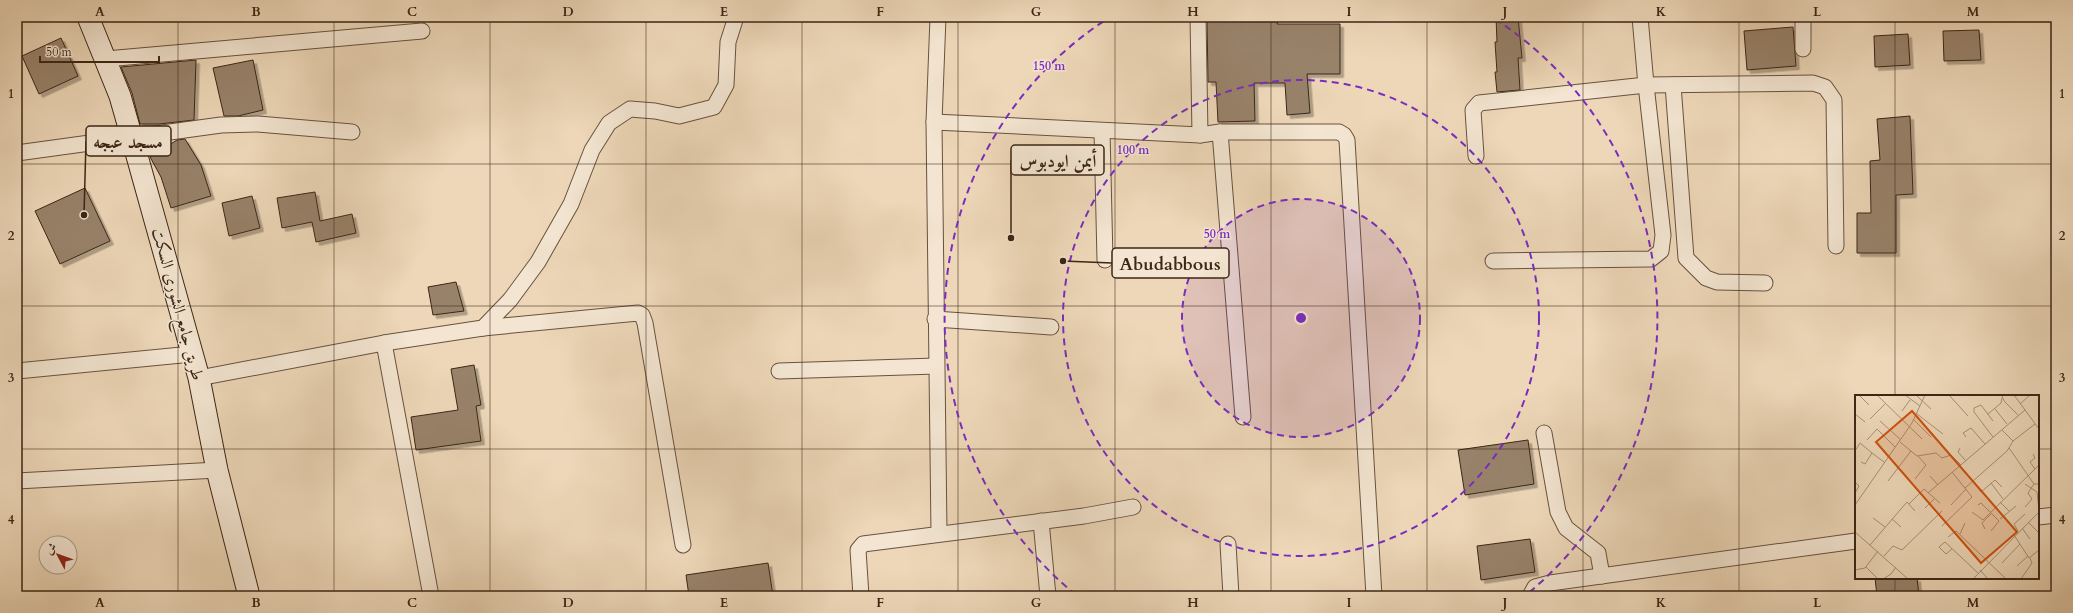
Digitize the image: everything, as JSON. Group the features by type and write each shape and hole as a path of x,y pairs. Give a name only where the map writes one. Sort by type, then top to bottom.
{"main road":[{"name":"طريق جامع الشورى السكت","path":"88,17 120,96 199,378 217,470 249,596"}],"street":[{"path":"483,328 510,300 538,262 571,204 592,150 609,123 630,109 655,111 679,116 714,108 726,85 728,42 736,17"},
{"path":"938,17 934,122 935,319 939,533"},
{"path":"1198,17 1200,135"},
{"path":"1493,261 1651,259 1661,251 1663,235 1640,17"},
{"path":"1803,17 1803,49"},
{"path":"106,59 422,31"},
{"path":"1476,156 1473,110 1479,104 1646,85 1813,83 1825,88 1834,100 1836,246"},
{"path":"1673,85 1686,258 1706,278 1717,282 1765,283"},
{"path":"934,122 1200,135 1220,132 1339,132 1344,135 1347,140 1374,596"},
{"path":"17,153 132,138 221,124 258,124 352,132"},
{"path":"1102,131 1105,260"},
{"path":"1220,132 1243,417"},
{"path":"199,378 384,343 483,328 638,313 642,315 645,323 683,545"},
{"path":"935,319 1051,327"},
{"path":"384,343 431,596"},
{"path":"17,371 192,354"},
{"path":"779,371 936,366"},
{"path":"1544,433 1558,512 1566,528 1598,553 1602,576"},
{"path":"17,482 217,470"},
{"path":"862,596 858,550 863,544 1041,521 1133,507"},
{"path":"2039,517 2056,515"},
{"path":"1041,521 1048,596"},
{"path":"1530,596 1535,588 1550,583 1855,542"},
{"path":"1228,544 1231,596"}],"building":[{"path":"1496,17 1518,17 1522,58 1518,58 1520,90 1497,92 1495,72 1497,72 1495,42 1497,42"},
{"path":"1207,20 1278,21 1277,24 1340,24 1340,74 1307,74 1310,113 1287,115 1285,83 1254,83 1255,121 1218,122 1216,82 1208,82"},
{"path":"1793,27 1796,66 1747,70 1744,31"},
{"path":"1979,30 1981,60 1944,61 1943,31"},
{"path":"1908,34 1910,65 1875,67 1874,36"},
{"path":"61,38 78,76 39,94 22,56"},
{"path":"196,60 194,120 159,124 140,124 132,93 121,67"},
{"path":"253,60 263,110 238,116 224,116 213,68"},
{"path":"1910,116 1913,194 1896,195 1896,253 1857,253 1857,213 1871,213 1870,161 1880,160 1877,119"},
{"path":"185,139 201,165 211,196 171,208 161,177 150,157 177,140"},
{"path":"85,188 110,241 60,264 35,211"},
{"path":"315,192 320,221 352,214 356,233 316,242 312,222 282,228 277,198"},
{"path":"252,196 260,228 229,236 222,203"},
{"path":"456,282 464,311 433,315 428,287"},
{"path":"474,365 481,405 476,406 481,441 416,450 411,417 458,410 451,369"},
{"path":"1528,440 1534,484 1465,495 1458,450"},
{"path":"1530,539 1535,572 1481,580 1477,546"},
{"path":"768,563 773,596 689,596 686,575"},
{"path":"1875,579 1917,579 1919,596 1877,596"}],"place":[{"name":"مسجد عبجه","path":"84,215"},
{"name":"أيمن ايودبوس","path":"1011,238"},
{"name":"Abudabbous","path":"1063,261"}]}
